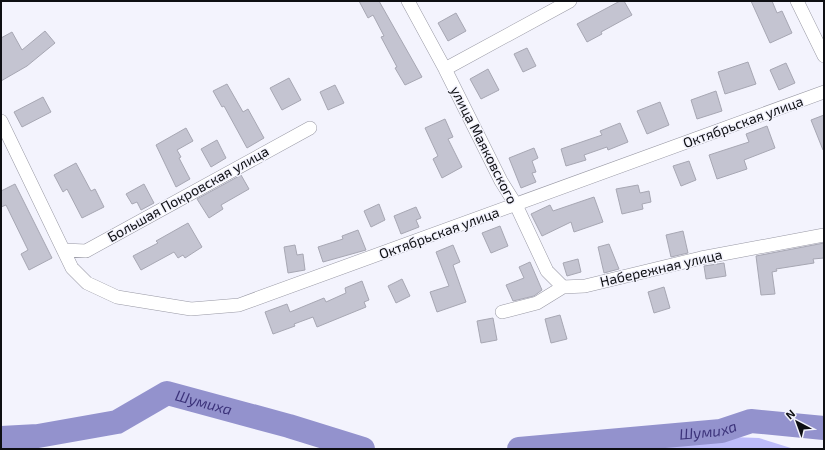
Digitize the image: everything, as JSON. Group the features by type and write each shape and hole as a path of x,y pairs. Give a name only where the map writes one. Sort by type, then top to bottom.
{"street":[{"name":"улица Маяковского","path":"408,1 445,69 501,182 516,205 547,271 562,287"},
{"path":"445,69 570,1"},
{"path":"797,1 824,56"},
{"name":"Октябрьская улица","path":"1,121 72,268 87,283 117,297 191,309 239,305 824,92"},
{"name":"Большая Покровская улица","path":"64,250 86,251 310,128"},
{"name":"Набережная улица","path":"562,287 585,286 701,258 824,235"},
{"path":"502,312 537,303 562,287"}],"shaded area":[{"path":"731,437 759,438 794,449 642,449"}],"building":[{"path":"359,1 379,1 422,77 405,85 395,68 397,67 381,37 384,36 373,15 368,18"},
{"path":"620,1 624,1 632,15 601,32 602,34 587,42 577,24"},
{"path":"751,1 772,1 777,13 782,11 792,33 770,43"},
{"path":"456,13 466,31 448,41 438,23"},
{"path":"45,31 55,43 27,66 1,81 1,38 12,32 22,50"},
{"path":"527,48 536,66 523,72 514,54"},
{"path":"748,62 756,84 725,94 718,72"},
{"path":"786,63 795,83 779,90 770,70"},
{"path":"488,69 499,90 481,99 470,79"},
{"path":"289,78 301,100 282,110 270,88"},
{"path":"227,84 243,112 248,109 264,138 247,148 224,106 222,107 213,91"},
{"path":"335,85 344,103 328,110 320,92"},
{"path":"716,91 722,111 697,119 691,100"},
{"path":"43,97 51,112 22,127 14,112"},
{"path":"660,102 669,125 647,134 637,111"},
{"path":"824,115 824,150 823,150 811,120"},
{"path":"445,119 453,137 448,139 462,167 442,178 433,159 438,156 425,128"},
{"path":"620,123 628,142 608,150 607,147 584,155 586,160 566,166 561,149 602,135 600,131"},
{"path":"767,126 775,148 744,160 747,169 717,179 709,155 749,142 746,134"},
{"path":"186,128 193,141 177,150 181,157 179,158 190,179 176,187 156,145"},
{"path":"217,140 226,158 211,167 201,149"},
{"path":"534,148 538,158 532,161 536,172 532,173 536,182 521,188 509,158"},
{"path":"689,161 696,180 681,186 673,166"},
{"path":"76,163 91,191 95,189 104,207 82,218 67,189 63,192 54,175"},
{"path":"241,175 249,189 221,205 223,209 209,218 197,199"},
{"path":"15,184 52,258 29,270 21,254 28,250 6,205 1,207 1,191"},
{"path":"144,184 154,203 141,210 137,202 132,204 126,194"},
{"path":"638,185 640,193 649,191 651,202 642,204 643,209 622,214 616,189"},
{"path":"594,197 603,222 574,232 571,222 542,236 531,214 550,205 553,211"},
{"path":"379,204 385,220 371,227 364,211"},
{"path":"416,207 421,218 416,220 419,227 401,234 394,216"},
{"path":"188,223 202,247 185,258 183,255 178,258 174,252 141,270 133,256 158,243 156,241"},
{"path":"500,226 508,246 491,253 482,233"},
{"path":"358,230 366,250 323,262 318,247 343,239 342,236"},
{"path":"683,231 688,253 671,257 666,235"},
{"path":"824,243 824,258 813,259 814,263 776,269 777,271 772,272 775,294 761,295 756,256"},
{"path":"609,244 619,269 604,273 598,247"},
{"path":"295,245 297,255 303,254 305,270 288,273 284,247"},
{"path":"453,245 460,262 453,265 466,302 437,312 430,292 449,286 436,252"},
{"path":"578,259 581,272 567,276 563,263"},
{"path":"530,262 542,290 534,296 513,301 506,285 524,278 519,267"},
{"path":"724,263 726,276 706,279 704,266"},
{"path":"402,279 410,296 396,303 388,286"},
{"path":"362,281 369,300 364,302 366,307 317,327 313,317 294,324 295,326 273,334 265,312 287,304 290,312 324,298 326,302 346,293 345,288"},
{"path":"664,287 670,308 654,313 648,292"},
{"path":"560,315 567,339 551,343 545,319"},
{"path":"493,318 497,340 481,343 477,321"}],"waterway":[{"name":"Шумиха","path":"1,438 38,436 117,422 167,393 289,426 363,449"},
{"name":"Шумиха","path":"519,449 721,431 751,421 824,428"}]}
